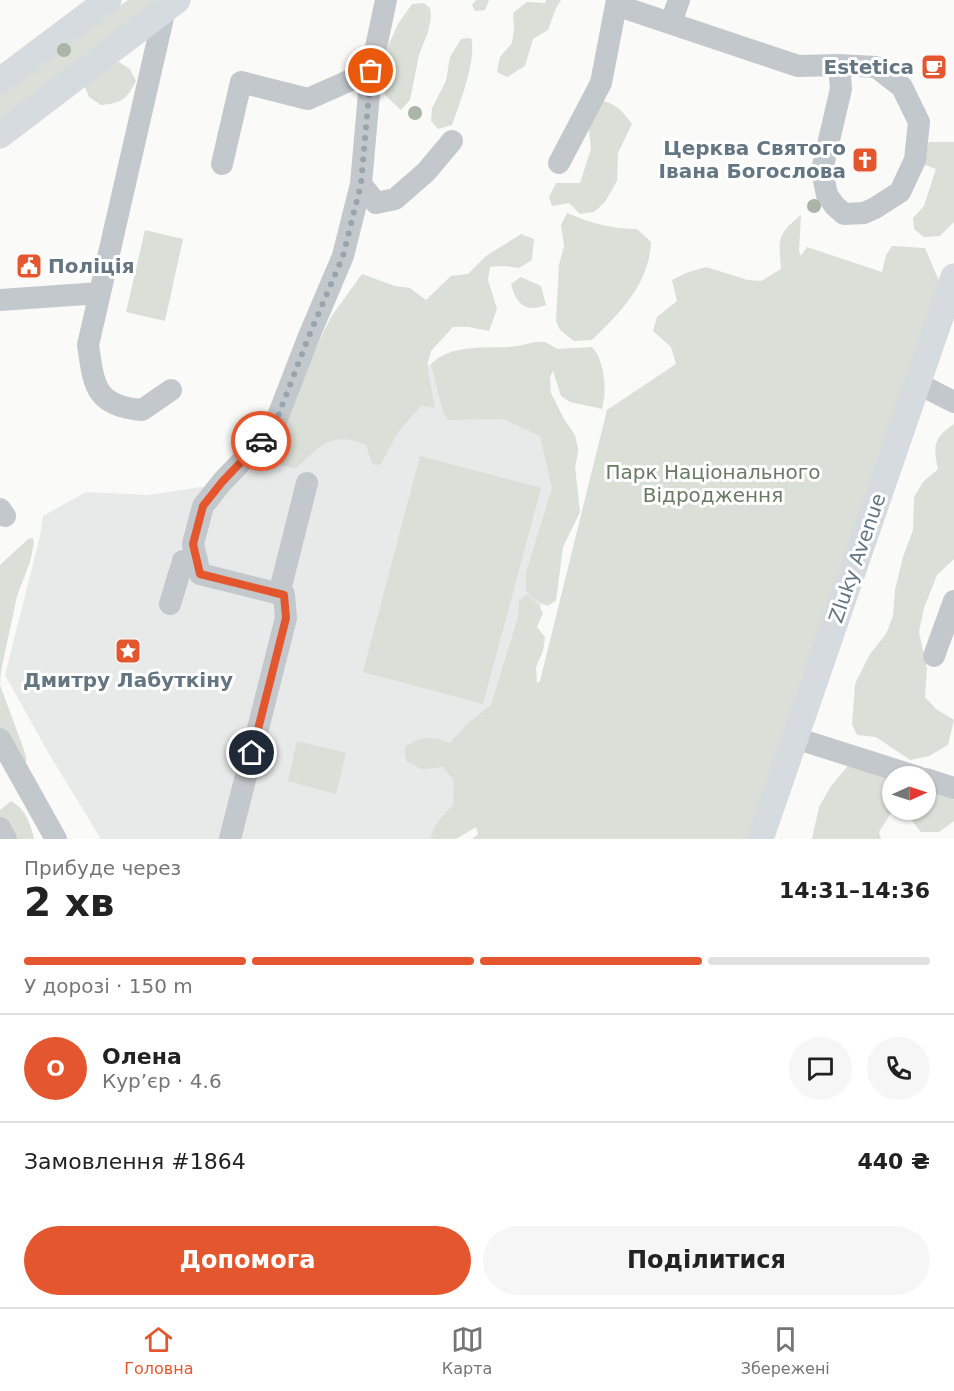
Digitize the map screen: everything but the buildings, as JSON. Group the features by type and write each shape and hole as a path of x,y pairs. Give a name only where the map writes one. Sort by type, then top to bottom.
{"main road":[{"path":"0,81 108,0"},
{"path":"0,135 171,4"},
{"name":"Zluky Avenue","path":"760,839 954,277"}],"street":[{"path":"230,839 286,618 284,595 200,574 193,544 203,506 222,482 273,429 343,256 361,184 371,71 386,0"},
{"path":"671,22 679,0"},
{"path":"559,163 601,83 617,2 798,66 839,65 876,67 902,87 920,122 915,160 900,192 876,208 855,214 843,214 828,195 822,170 841,89 839,65"},
{"path":"171,4 88,345 93,380 104,397 120,408 142,410 171,390"},
{"path":"222,164 241,82 308,99 371,71"},
{"path":"361,184 376,203 395,199 426,172 452,141"},
{"path":"0,300 100,293"},
{"path":"916,383 954,402"},
{"path":"279,594 307,483"},
{"path":"170,604 183,561 197,560"},
{"path":"934,656 954,601"},
{"path":"795,738 883,766"},
{"path":"0,740 56,839"},
{"path":"936,782 954,788"},
{"path":"0,828 6,839"}],"shaded area":[{"path":"526,356 579,451 523,678 451,839 101,839 49,754 5,675 43,516 86,492 148,495 234,482 270,453 405,367"}],"green space":[{"path":"128,0 166,0 0,124 0,92"},
{"path":"476,0 489,0 485,10 475,11 472,5"},
{"path":"546,0 561,0 548,30 533,39 525,66 507,77 497,72 500,57 512,43 513,13 527,2 545,3"},
{"path":"424,3 430,8 428,32 419,55 410,100 401,110 385,95 383,57 398,24 412,4"},
{"path":"471,38 470,69 452,125 438,129 431,121 432,108 446,81 450,57 461,39"},
{"path":"119,62 130,69 136,81 123,99 101,105 89,97 84,85 102,71"},
{"path":"603,101 616,107 632,124 618,153 617,181 605,202 594,212 580,214 569,203 552,206 549,197 556,183 580,183 591,149 588,120"},
{"path":"929,142 954,142 954,222 940,236 924,237 914,229 913,218 924,206 936,169 925,165 921,156"},
{"path":"567,213 601,225 637,229 651,242 645,271 632,296 592,340 574,341 560,330 556,321 559,265 564,246 561,225"},
{"name":"Парк Національного Відродження","path":"801,215 799,251 801,256 807,247 882,272 886,255 892,246 925,248 939,281 824,640 802,675 781,754 752,839 472,839 478,834 476,827 456,839 431,839 436,825 453,805 454,781 443,767 421,769 406,761 405,746 428,738 450,743 466,725 491,705 518,617 519,601 527,594 537,603 543,613 537,627 545,637 543,651 536,667 537,683 540,681 607,410 676,364 671,347 653,331 657,317 677,301 672,280 706,267 748,280 761,281 781,269 781,238 787,228"},
{"path":"145,230 183,239 165,321 126,312"},
{"path":"521,234 534,239 532,260 519,268 490,267 488,280 497,309 489,331 453,327 431,351 427,366 435,408 421,406 398,432 380,465 372,464 366,445 344,439 327,443 296,468 274,464 268,444 331,317 362,274 395,286 410,288 426,300 451,276 468,274 486,256"},
{"path":"521,277 541,286 546,305 532,308 519,302 511,284"},
{"path":"545,342 558,349 592,347 600,360 604,385 602,409 570,402 561,396 553,371 550,377 551,393 575,435 578,449 575,466 580,512 563,547 556,601 547,606 534,599 526,591 526,573 552,488 540,436 504,419 448,420 443,412 431,364 447,353"},
{"path":"954,424 954,559 937,575 924,608 919,632 927,669 925,697 936,709 954,720 948,745 929,756 910,760 876,737 857,735 852,724 855,684 870,654 886,634 893,616 895,590 903,557 913,530 914,497 923,482 938,469 935,454 936,443 938,438"},
{"path":"420,456 541,488 483,704 363,672"},
{"path":"33,538 30,562 17,596 0,685 0,565 28,539"},
{"path":"0,685 27,761 10,763 0,751"},
{"path":"297,741 346,753 336,794 288,781"},
{"path":"857,755 882,771 882,820 887,820 879,832 881,839 812,839 819,807 831,786"},
{"path":"939,789 954,800 954,821 939,832 921,832 912,820 936,820 936,790"},
{"path":"11,801 27,817 34,839 4,839 0,830 0,810"}],"way so far":[{"path":"261,441 273,429 343,256 361,184 371,71"}],"place":[{"name":"Estetica","path":"934,67"},
{"name":"Церква Святого Івана Богослова","path":"865,160"},
{"name":"Поліція","path":"29,266"},
{"name":"Дмитру Лабуткіну","path":"128,651"}],"route":[{"path":"252,753 286,618 284,595 200,574 193,544 203,506 222,482 261,441"}]}
